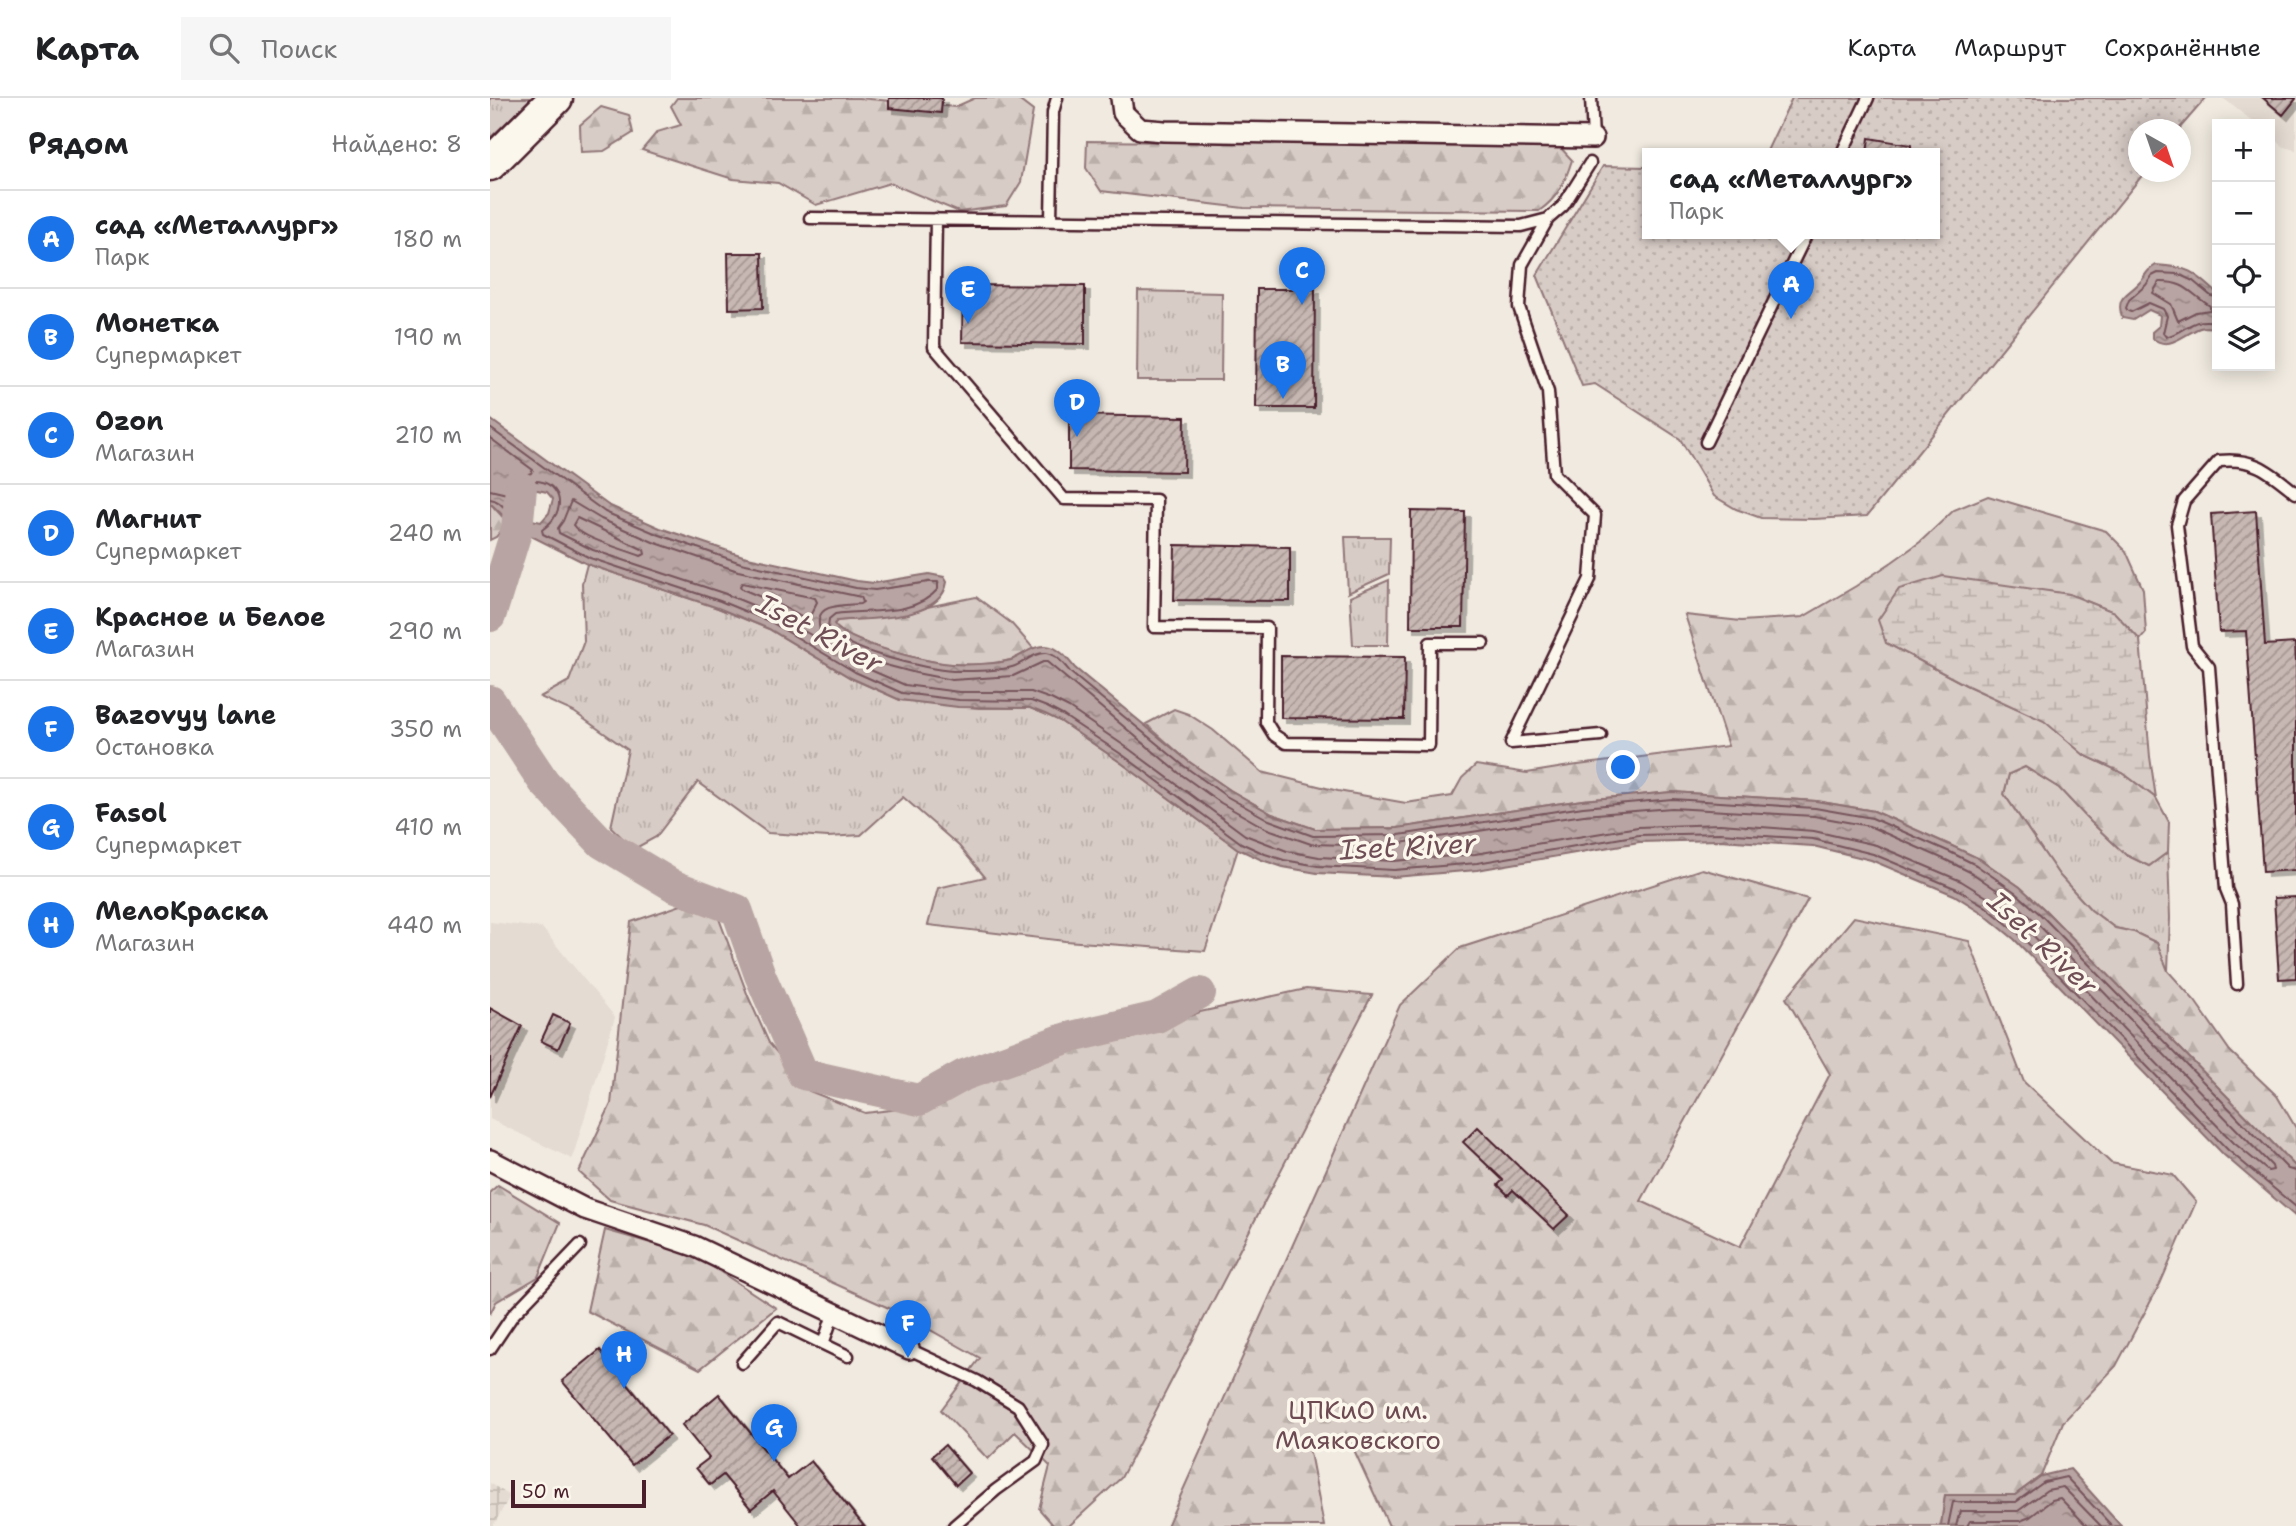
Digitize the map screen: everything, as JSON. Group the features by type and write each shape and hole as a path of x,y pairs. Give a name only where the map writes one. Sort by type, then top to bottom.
{"main road":[{"path":"490,164 556,98"}],"street":[{"path":"1121,98 1123,113 1140,129 1593,138"},
{"path":"490,1160 585,1209 694,1246 833,1315 909,1349"}],"lane":[{"path":"1051,220 1053,111 1057,98"},
{"path":"1591,98 1593,138"},
{"path":"1844,148 1868,98"},
{"path":"1590,163 1563,206 1548,219 1522,265 1519,307 1548,392 1554,474 1595,515 1590,579 1511,743 1601,734"},
{"path":"810,218 1521,226 1548,219"},
{"path":"936,219 934,347 1064,499 1156,499 1154,627 1267,628 1266,722 1275,735 1286,743 1429,745 1430,643 1483,643"},
{"path":"1706,442 1804,239"},
{"path":"2237,984 2232,904 2226,889 2209,667 2192,646 2177,524 2184,501 2219,461 2233,459 2264,467 2296,494"},
{"path":"490,1349 513,1315 580,1245"},
{"path":"823,1344 833,1315"},
{"path":"742,1363 779,1322 848,1356"},
{"path":"909,1349 977,1381 1018,1406 1043,1445 1036,1461 996,1490 954,1526"}],"shaded area":[{"path":"2223,98 2296,98 2296,150 2284,147 2275,139 2275,119 2250,119"},
{"path":"490,922 542,928 615,1017 572,1159 490,1119"},
{"path":"490,1483 510,1496 493,1526 490,1526"}],"green space":[{"path":"490,98 532,98 490,138"},
{"path":"677,98 859,98 955,107 975,98 1016,98 1033,111 1021,182 1006,206 959,212 890,183 816,205 778,183 733,179 642,150 657,132 681,125 671,106"},
{"path":"1792,98 2206,98 2188,119 2128,119 2128,182 2137,182 1867,516 1761,518 1736,509 1714,496 1680,439 1595,384 1582,386 1537,275 1603,166 1642,167 1642,239 1940,239 1940,148 1768,148"},
{"path":"601,107 629,115 633,133 604,151 581,152 580,125"},
{"path":"1087,141 1559,146 1572,160 1560,189 1539,211 1244,208 1101,191 1086,168"},
{"path":"1138,291 1222,293 1221,380 1137,380"},
{"path":"1988,496 2106,531 2126,551 2143,589 2146,633 2140,640 2114,612 2069,594 2020,588 1887,643 1966,685 2045,721 2084,755 2123,773 2156,798 2169,822 2168,852 2149,866 2126,855 2059,788 2025,767 2009,774 2004,794 2059,875 2091,910 2115,928 2134,932 2157,943 2168,971 2195,1001 2230,1051 2277,1096 2296,1128 2296,1167 2020,887 1980,859 1874,811 1816,801 1672,792 1582,800 1398,828 1315,829 1272,814 1230,790 1188,761 1146,724 1174,709 1188,714 1213,730 1262,772 1338,791 1406,803 1452,796 1462,778 1476,765 1527,773 1728,746 1685,615 1741,621 1803,617 1892,562 1920,542 1954,510"},
{"path":"490,503 508,523 490,540"},
{"path":"1345,537 1390,537 1389,574 1348,593"},
{"path":"587,564 718,608 769,629 851,678 900,700 979,708 1030,708 1060,721 1238,849 1205,951 1065,941 928,925 938,888 985,877 959,846 903,797 861,835 828,837 768,833 698,782 656,837 634,849 611,827 628,750 574,712 540,697 569,681 584,641 582,583"},
{"path":"1943,576 2069,594 2114,612 2140,640 2156,798 2123,773 2084,755 2044,721 1966,685 1886,643 1878,620 1899,589"},
{"path":"1389,580 1388,645 1353,645 1350,597"},
{"path":"976,597 1011,623 1034,649 1003,662 950,664 870,645 841,631 834,624 837,621 908,614 927,607"},
{"path":"2025,767 2059,788 2126,855 2149,866 2168,852 2168,971 2157,943 2134,932 2115,928 2091,910 2059,875 2004,794 2009,774"},
{"name":"ЦПКиО им. Маяковского","path":"1702,869 1808,899 1641,1201 1740,1247 1830,1074 1786,998 1854,917 1969,941 2024,1082 2111,1163 2173,1175 2196,1202 2160,1284 2116,1366 2063,1422 2041,1476 2015,1495 1945,1495 1941,1526 1389,1526 1349,1439 1309,1447 1324,1526 1167,1526 1400,1005 1460,948"},
{"path":"681,905 718,916 769,1043 809,1091 865,1113 943,1104 994,1059 1080,1042 1130,1039 1200,1012 1306,989 1372,995 1121,1478 1069,1526 1054,1526 1039,1509 1050,1466 1015,1432 988,1459 941,1410 980,1358 900,1313 704,1225 610,1200 579,1172 611,1104 631,922"},
{"path":"498,1185 560,1223 538,1277 496,1302 490,1314 490,1192"},
{"path":"605,1230 696,1256 776,1308 700,1369 587,1311"}],"water":[{"path":"2156,265 2176,267 2190,272 2212,289 2212,328 2202,327 2176,341 2165,343 2152,338 2152,332 2159,326 2160,315 2149,310 2133,320 2122,318 2120,305 2124,296"},
{"name":"Iset River","path":"490,419 608,505 660,528 743,556 857,581 874,583 929,574 944,577 947,582 942,595 932,605 901,615 837,621 834,624 854,638 870,644 925,660 951,664 1011,660 1037,647 1055,648 1075,668 1188,761 1230,790 1272,814 1315,829 1398,828 1582,800 1672,792 1816,801 1874,811 1980,859 2020,887 2045,910 2296,1167 2296,1217 2224,1155 2014,939 1981,912 1954,895 1871,860 1813,846 1720,840 1639,842 1477,870 1394,877 1317,873 1283,867 1238,849 1120,762 1060,721 1045,714 1030,708 958,707 900,700 851,678 769,629 718,608 587,564 517,529 490,503","holes":["532,489 547,492 553,499 549,513 541,522 532,520 525,504 525,492"]},
{"path":"2070,1469 2121,1526 1941,1526 1945,1495 2015,1495 2041,1476"}],"building":[{"path":"889,98 942,98 941,113 889,108"},
{"path":"2263,98 2296,98 2296,99 2283,115"},
{"path":"1869,138 1911,145 1911,148 1868,148"},
{"path":"728,253 762,253 763,308 729,309"},
{"path":"963,285 1085,286 1085,344 962,342"},
{"path":"1257,289 1315,289 1314,408 1256,408"},
{"path":"1069,415 1185,417 1184,472 1069,470"},
{"path":"1411,511 1465,512 1463,627 1410,627"},
{"path":"2256,511 2265,645 2295,643 2296,870 2263,872 2246,631 2219,632 2211,514"},
{"path":"1175,545 1290,547 1290,601 1174,600"},
{"path":"1281,656 1405,657 1404,719 1281,718"},
{"path":"2296,897 2296,978 2279,979 2274,898"},
{"path":"490,1008 522,1026 490,1097"},
{"path":"553,1015 570,1023 558,1049 541,1041"},
{"path":"1478,1127 1569,1215 1554,1229 1513,1190 1508,1195 1498,1185 1503,1180 1463,1142"},
{"path":"600,1350 669,1435 632,1465 562,1381"},
{"path":"719,1394 788,1479 811,1461 864,1526 801,1526 773,1491 751,1509 723,1475 710,1485 696,1468 709,1458 682,1425"},
{"path":"945,1445 969,1473 956,1485 932,1456"}],"waterway":[{"path":"490,616 517,529 521,488"},
{"path":"490,701 544,782 602,843 674,886 737,910 760,975 803,1074 919,1100 964,1075 1067,1038 1157,1017 1200,993"}],"place":[{"name":"Ozon","path":"1302,305"},
{"name":"сад «Металлург»","path":"1791,319"},
{"name":"Красное и Белое","path":"968,324"},
{"name":"Монетка","path":"1283,399"},
{"name":"Магнит","path":"1077,437"},
{"name":"Bazovyy lane","path":"908,1358"},
{"name":"МелоКраска","path":"624,1389"},
{"name":"Fasol","path":"774,1462"}]}
